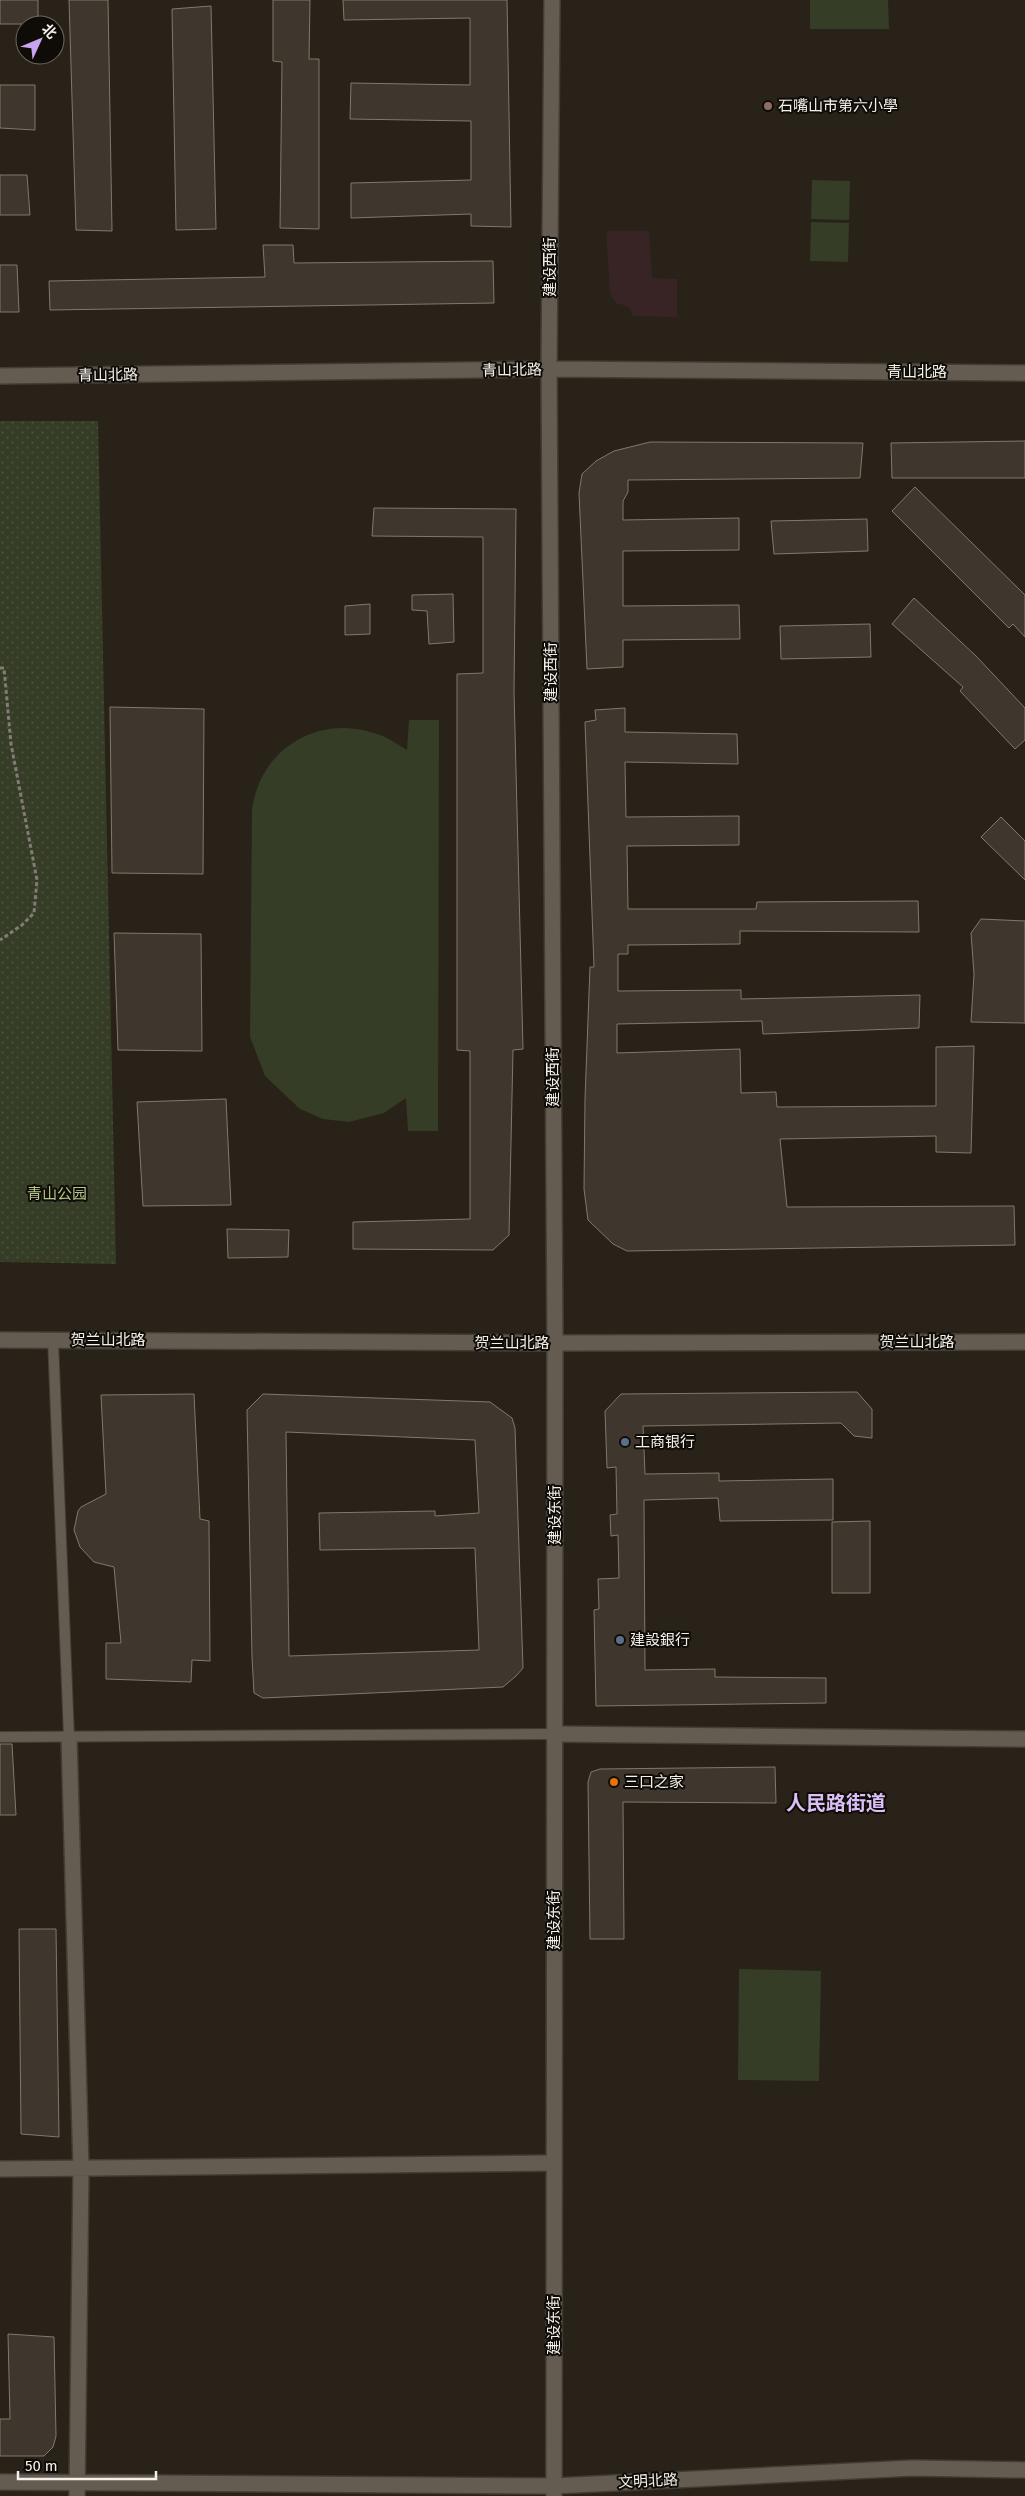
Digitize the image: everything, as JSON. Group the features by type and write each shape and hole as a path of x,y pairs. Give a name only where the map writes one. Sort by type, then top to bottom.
{"main road":[{"name":"建设西街","path":"552,0 549,369 555,1343"},
{"name":"青山北路","path":"0,376 549,369 1025,373"},
{"name":"贺兰山北路","path":"0,1340 555,1343 1025,1342"},
{"name":"建设东街","path":"554,2491 555,1343"},
{"path":"554,1734 1025,1739"},
{"path":"69,1737 81,2168 77,2489"},
{"path":"0,2169 554,2163"},
{"name":"文明北路","path":"0,2482 77,2489 554,2491 914,2468 1025,2470"}],"lane":[{"path":"53,1340 69,1737"},
{"path":"0,1738 554,1734"}],"path":[{"path":"0,668 4,668 11,744 37,880 34,913 22,925 0,940"}],"shaded area":[{"path":"606,231 649,231 652,278 677,279 677,317 633,316 629,307 616,303 610,293"}],"green space":[{"path":"810,0 888,0 889,29 810,29"},
{"path":"812,180 850,181 849,220 811,219"},
{"path":"811,222 849,223 848,262 810,261"},
{"name":"青山公园","path":"0,421 98,421 116,1264 0,1262"},
{"path":"409,720 439,720 438,1131 408,1131 406,1098 384,1113 349,1122 323,1119 300,1109 265,1076 250,1037 252,810 257,788 267,768 280,753 297,740 316,732 336,728 358,729 383,736 407,750"},
{"path":"739,1969 821,1971 819,2081 738,2080"}],"building":[{"path":"0,0 38,0 38,15 15,15 15,24 0,24"},
{"path":"69,0 108,0 112,231 76,230"},
{"path":"273,0 310,0 309,59 319,59 319,229 280,228 282,62 273,61"},
{"path":"343,0 507,0 511,227 471,226 471,214 351,218 351,183 471,180 471,121 350,119 351,83 470,85 470,18 344,20"},
{"path":"211,6 216,229 176,230 172,9"},
{"path":"0,85 35,85 35,130 0,128"},
{"path":"0,175 27,175 30,215 0,215"},
{"path":"263,245 293,245 294,263 493,261 494,303 50,310 49,281 265,277"},
{"path":"0,265 17,265 19,312 0,312"},
{"path":"1025,441 1025,478 892,478 891,443"},
{"path":"650,442 863,443 860,478 628,480 628,492 623,501 623,520 739,518 739,550 623,551 623,606 739,605 740,639 623,640 623,667 587,669 579,493 582,474 596,461 614,451"},
{"path":"915,487 1025,595 1025,637 1013,624 1009,628 892,511"},
{"path":"374,508 516,509 514,691 523,1049 513,1050 509,1235 493,1250 353,1249 353,1222 470,1219 470,1051 457,1050 457,674 483,673 483,537 372,536"},
{"path":"867,519 868,551 774,554 771,521"},
{"path":"453,594 454,642 429,644 427,611 412,610 412,595"},
{"path":"914,598 976,656 1025,708 1025,740 1015,749 960,691 963,687 892,624"},
{"path":"370,604 370,634 345,635 345,606"},
{"path":"870,624 871,657 781,659 780,626"},
{"path":"110,707 204,709 203,874 112,873"},
{"path":"625,708 625,732 737,734 738,764 625,762 626,817 739,816 739,845 627,846 628,909 756,909 757,902 918,901 919,932 740,931 740,944 628,945 628,954 618,954 618,991 741,990 741,999 920,995 919,1028 763,1034 762,1021 617,1024 617,1053 740,1049 741,1093 776,1092 777,1107 936,1106 936,1047 974,1046 971,1153 936,1152 936,1136 780,1139 787,1207 1014,1206 1015,1245 627,1251 613,1244 588,1220 584,1189 585,1099 590,967 594,967 585,722 596,720 595,710"},
{"path":"1001,817 1025,841 1025,880 981,837"},
{"path":"981,919 1025,921 1025,1023 971,1022 974,974 971,933"},
{"path":"114,933 201,934 202,1051 118,1050"},
{"path":"226,1099 231,1205 143,1206 137,1102"},
{"path":"227,1229 289,1230 288,1257 228,1258"},
{"path":"857,1392 872,1409 872,1438 854,1436 841,1423 643,1426 645,1474 719,1473 719,1481 833,1479 833,1520 720,1521 718,1498 644,1500 645,1670 715,1669 715,1677 826,1678 826,1703 596,1706 594,1610 599,1609 598,1579 619,1578 618,1535 611,1536 610,1515 617,1514 616,1467 607,1468 605,1411 621,1394"},
{"path":"194,1394 200,1519 209,1521 210,1661 192,1660 191,1682 106,1679 106,1643 121,1643 114,1567 94,1562 80,1547 74,1530 78,1511 81,1507 106,1494 101,1395"},
{"path":"263,1394 490,1402 512,1418 515,1428 523,1668 516,1676 503,1687 263,1698 254,1693 247,1410","holes":["286,1432 475,1440 479,1513 435,1516 435,1511 319,1513 320,1550 475,1548 479,1650 289,1656"]},
{"path":"870,1521 870,1593 832,1593 832,1522"},
{"path":"0,1744 12,1744 16,1815 0,1815"},
{"path":"775,1767 776,1803 623,1802 624,1939 590,1939 588,1782 591,1772 600,1769"},
{"path":"19,1929 56,1929 59,2137 21,2134"},
{"path":"8,2334 54,2337 56,2436 53,2447 44,2456 0,2456 0,2419 10,2419"}],"place":[{"name":"石嘴山市第六小學","path":"768,106"},
{"name":"工商银行","path":"625,1442"},
{"name":"建設銀行","path":"620,1640"},
{"name":"三口之家","path":"614,1782"}],"district":[{"name":"人民路街道","path":"836,1803"}]}
